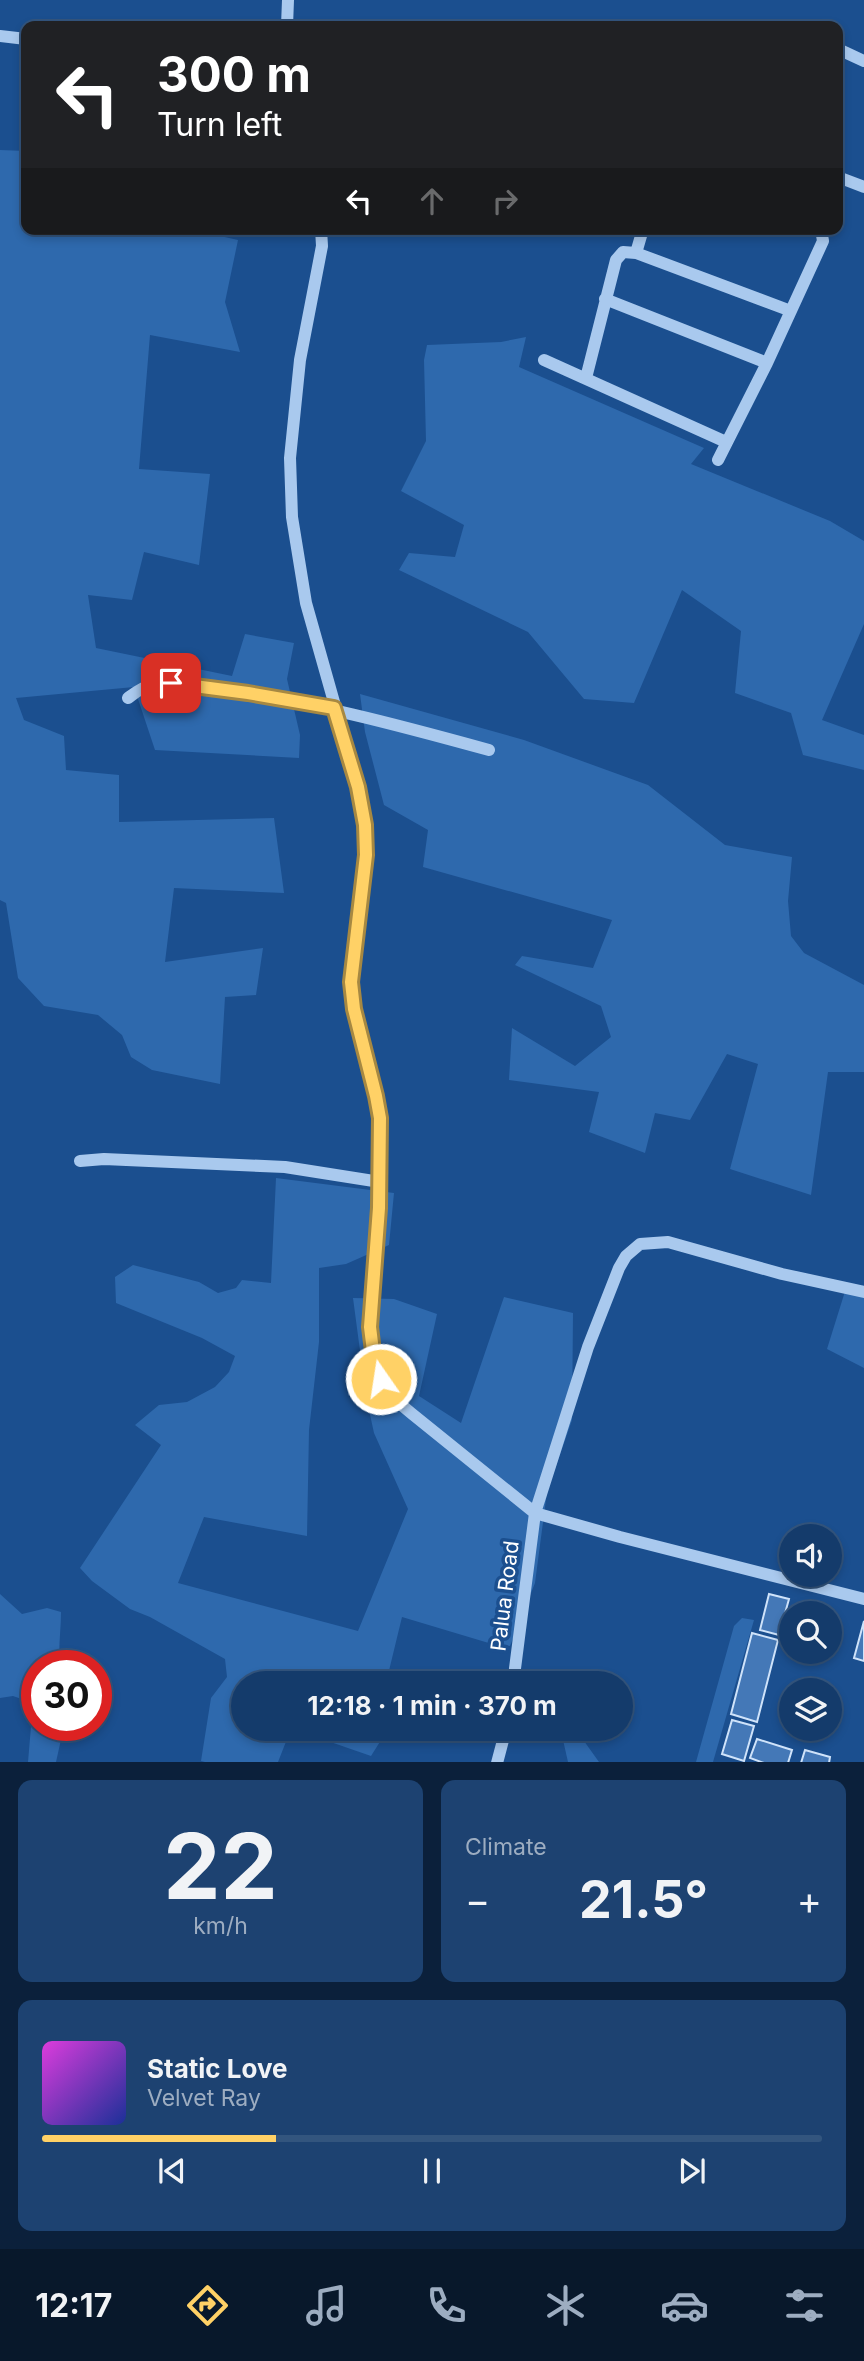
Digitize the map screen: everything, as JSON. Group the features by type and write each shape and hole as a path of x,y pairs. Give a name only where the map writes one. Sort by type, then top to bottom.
{"street":[{"path":"287,21 288,0"},
{"path":"0,36 21,38"},
{"path":"843,51 864,61"},
{"path":"843,179 864,187"},
{"path":"321,235 322,246 300,360 290,458 292,517 306,603 358,787 365,825 366,855 351,982 354,1009 380,1118 380,1182 370,1327 374,1359 381,1379 392,1397 535,1513 864,1598"},
{"path":"636,253 641,235"},
{"path":"718,460 768,363 823,241 822,235"},
{"path":"586,378 605,299 619,256 627,251 791,311"},
{"path":"605,299 768,363"},
{"path":"544,360 726,442"},
{"path":"128,698 146,686 171,683 248,693 334,708 489,750"},
{"path":"80,1161 104,1159 285,1167 380,1182"},
{"name":"Palua Road","path":"515,1671 535,1513 588,1347 619,1268 632,1248 649,1242 668,1242 782,1274 864,1292"},
{"path":"497,1762 503,1741"}],"shaded area":[{"path":"0,150 21,151 21,235 216,235 238,240 225,302 240,352 150,335 139,469 210,474 199,565 144,552 132,600 88,595 96,648 232,676 245,634 294,643 287,679 300,735 299,758 155,750 134,687 16,698 24,720 64,736 66,770 119,775 119,822 274,818 284,893 174,888 165,962 263,948 256,995 225,997 220,1084 152,1070 131,1057 122,1035 98,1015 44,1006 18,978 6,903 0,900"},
{"path":"526,337 519,367 704,448 691,464 830,521 864,541 864,624 822,720 864,735 864,770 803,755 791,713 735,693 741,631 682,590 634,703 584,699 528,632 399,570 409,553 455,557 464,525 401,491 426,441 424,360 427,345 501,342"},
{"path":"360,694 524,740 648,785 725,845 792,857 788,901 791,936 804,953 864,985 864,1072 828,1072 811,1195 730,1169 758,1064 727,1054 690,1120 655,1113 645,1153 589,1132 599,1092 509,1080 512,1028 575,1066 611,1037 601,1006 515,965 522,956 593,968 612,920 423,867 428,830 384,805 365,732"},
{"path":"276,1178 394,1193 389,1245 346,1264 319,1268 319,1342 309,1430 307,1536 204,1517 178,1583 358,1631 408,1509 374,1433 366,1396 353,1298 394,1299 437,1314 419,1396 461,1423 504,1297 573,1313 572,1420 547,1492 535,1583 510,1646 492,1644 402,1617 389,1671 231,1671 231,1741 286,1741 278,1762 205,1762 201,1761 211,1698 227,1677 225,1659 150,1617 130,1609 92,1581 80,1568 161,1445 135,1425 159,1405 187,1402 215,1387 229,1372 235,1356 202,1338 116,1303 115,1277 133,1265 199,1282 218,1293 236,1288 242,1280 271,1283"},
{"path":"847,1285 864,1288 864,1368 827,1349"},
{"path":"0,1594 22,1614 47,1608 61,1612 59,1650 21,1650 21,1699 13,1696 0,1698"},
{"path":"742,1618 754,1620 713,1762 696,1762 734,1626"},
{"path":"30,1741 61,1741 56,1762 28,1762"},
{"path":"328,1741 380,1741 371,1756"},
{"path":"563,1741 584,1741 599,1762 568,1762"}],"building":[{"path":"769,1594 789,1599 779,1601 779,1635 760,1630"},
{"path":"864,1621 864,1661 854,1658"},
{"path":"752,1633 778,1640 757,1722 731,1714"},
{"path":"732,1720 754,1726 744,1761 722,1754"},
{"path":"757,1739 792,1750 788,1762 761,1762 750,1758"},
{"path":"805,1750 830,1757 829,1762 801,1762"}],"route":[{"path":"171,683 334,708 358,787 365,825 366,855 351,982 354,1009 380,1118 379,1208 370,1327 374,1359 381,1379"}]}
